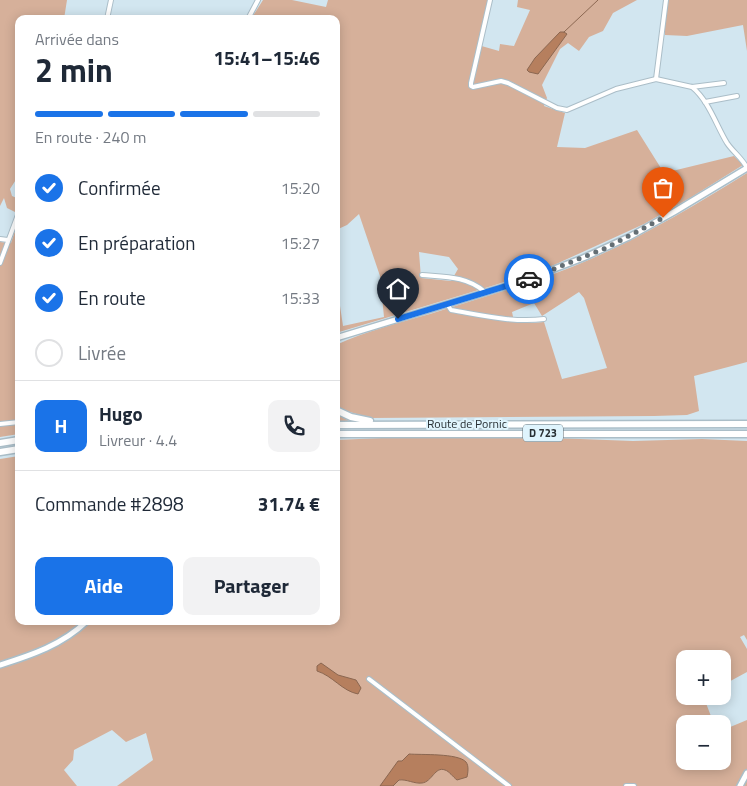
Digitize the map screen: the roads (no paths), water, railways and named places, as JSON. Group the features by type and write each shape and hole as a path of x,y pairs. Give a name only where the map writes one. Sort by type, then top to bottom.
{"highway":[{"path":"340,412 351,417 388,424"},
{"name":"Route de Pornic","path":"340,425 747,424"},
{"name":"Route de Pornic","path":"340,434 747,434"},
{"path":"0,443 15,441"},
{"path":"0,452 15,450"}],"street":[{"path":"107,15 111,0"},
{"path":"250,15 258,0"},
{"path":"490,0 471,86 477,87 501,81 551,105 567,110 616,88 656,79 692,87 724,83"},
{"path":"656,79 666,0"},
{"path":"340,337 543,273 606,248 674,212 747,168 743,160 728,143 705,102 692,87"},
{"path":"705,102 736,96"},
{"path":"736,153 747,160"},
{"path":"0,263 15,222"},
{"path":"0,239 8,240"},
{"path":"422,275 463,279 485,292"},
{"path":"447,304 451,310 494,317 530,320 544,319"},
{"path":"0,424 15,422"},
{"path":"0,665 32,656 69,636 82,625"},
{"path":"369,679 509,786"},
{"path":"740,786 747,773"},
{"path":"626,786 634,786"}],"waterway":[{"path":"564,32 598,0"}]}
